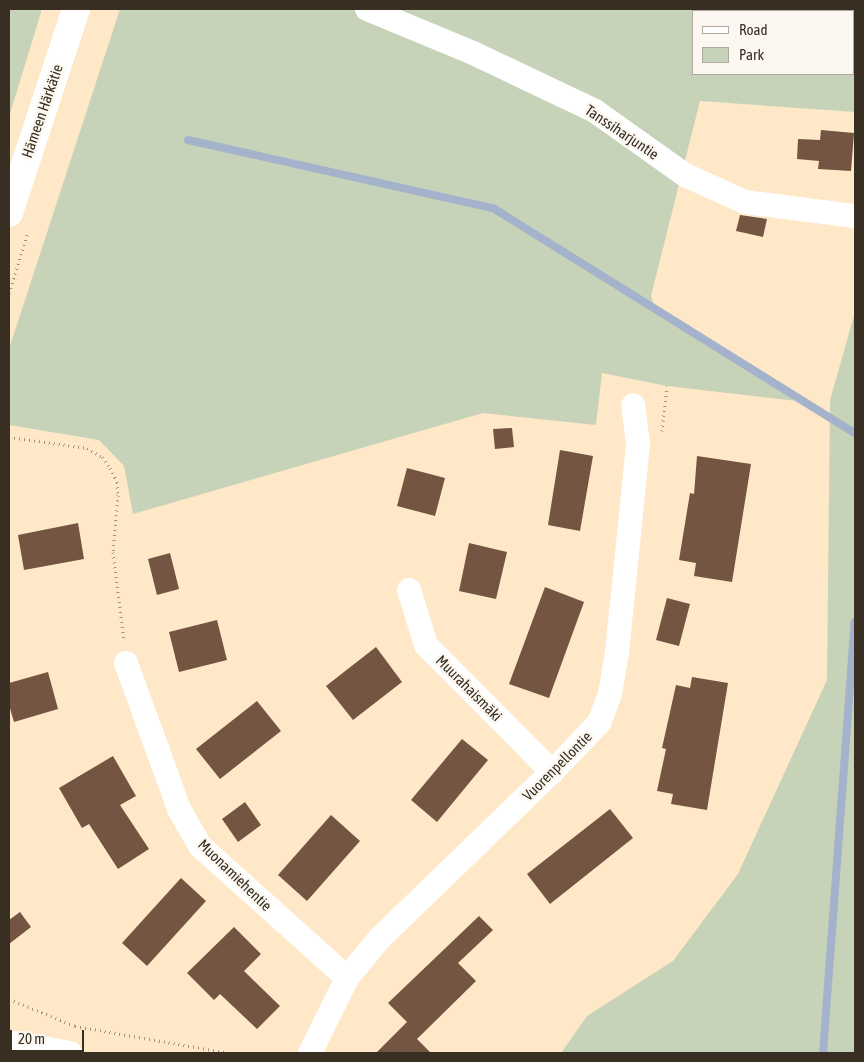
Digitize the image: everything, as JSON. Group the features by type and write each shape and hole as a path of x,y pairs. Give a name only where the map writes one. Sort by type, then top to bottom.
{"main road":[{"name":"Hämeen Härkätie","path":"9,213 76,9"}],"street":[{"name":"Tanssiharjuntie","path":"367,9 473,53 595,111 685,174 745,202 855,216"},
{"name":"Vuorenpellontie","path":"310,1053 347,978 380,938 552,772 599,723 610,694 636,470 638,444 633,405"},
{"name":"Muurahaismäki","path":"408,590 426,645 552,772"},
{"name":"Muonamiehentie","path":"126,663 179,809 200,846 347,978"},
{"path":"9,1042 70,1053"}],"path":[{"path":"9,437 87,448 102,457 117,482 113,552 126,663"},
{"path":"9,999 75,1026 230,1053"}],"green space":[{"path":"9,9 42,9 9,117"},
{"path":"120,9 855,9 855,112 700,101 651,296 656,310 805,402 667,386 602,373 596,425 483,413 133,514 124,466 99,440 9,425 9,349"},
{"path":"855,312 855,1053 561,1053 587,1016 673,961 738,874 827,680 830,400"}],"building":[{"path":"821,130 854,133 851,171 818,169 819,161 797,159 798,139 820,140"},
{"path":"740,215 767,219 763,237 736,231"},
{"path":"512,428 514,447 495,449 493,429"},
{"path":"560,450 593,456 580,531 548,525"},
{"path":"697,456 751,464 732,582 694,576 696,563 679,560 690,493 694,494"},
{"path":"407,468 445,478 435,516 397,506"},
{"path":"78,523 84,559 24,570 18,535"},
{"path":"469,543 507,552 496,599 459,591"},
{"path":"170,553 179,589 157,595 148,559"},
{"path":"545,587 584,602 549,698 509,684"},
{"path":"667,598 690,604 679,646 656,640"},
{"path":"217,620 227,660 179,672 169,632"},
{"path":"376,647 402,682 353,720 326,686"},
{"path":"48,672 58,709 14,722 9,705 9,683"},
{"path":"692,677 728,683 707,810 671,804 673,794 657,791 666,749 662,748 676,685 690,688"},
{"path":"257,701 281,731 220,779 196,749"},
{"path":"462,739 488,760 437,822 411,800"},
{"path":"113,756 136,796 120,805 149,849 118,869 89,824 82,828 59,788"},
{"path":"245,802 261,825 238,842 222,819"},
{"path":"610,809 633,838 550,904 527,874"},
{"path":"331,815 360,841 307,901 278,875"},
{"path":"181,878 206,901 147,966 122,943"},
{"path":"20,912 31,927 9,944 9,920"},
{"path":"479,916 493,930 458,963 476,981 417,1039 431,1053 376,1053 407,1022 388,1003"},
{"path":"234,927 261,954 244,971 280,1006 257,1029 220,994 214,1000 187,973"}],"waterway":[{"path":"188,140 493,208 855,433"},
{"path":"823,1053 855,622"}]}
